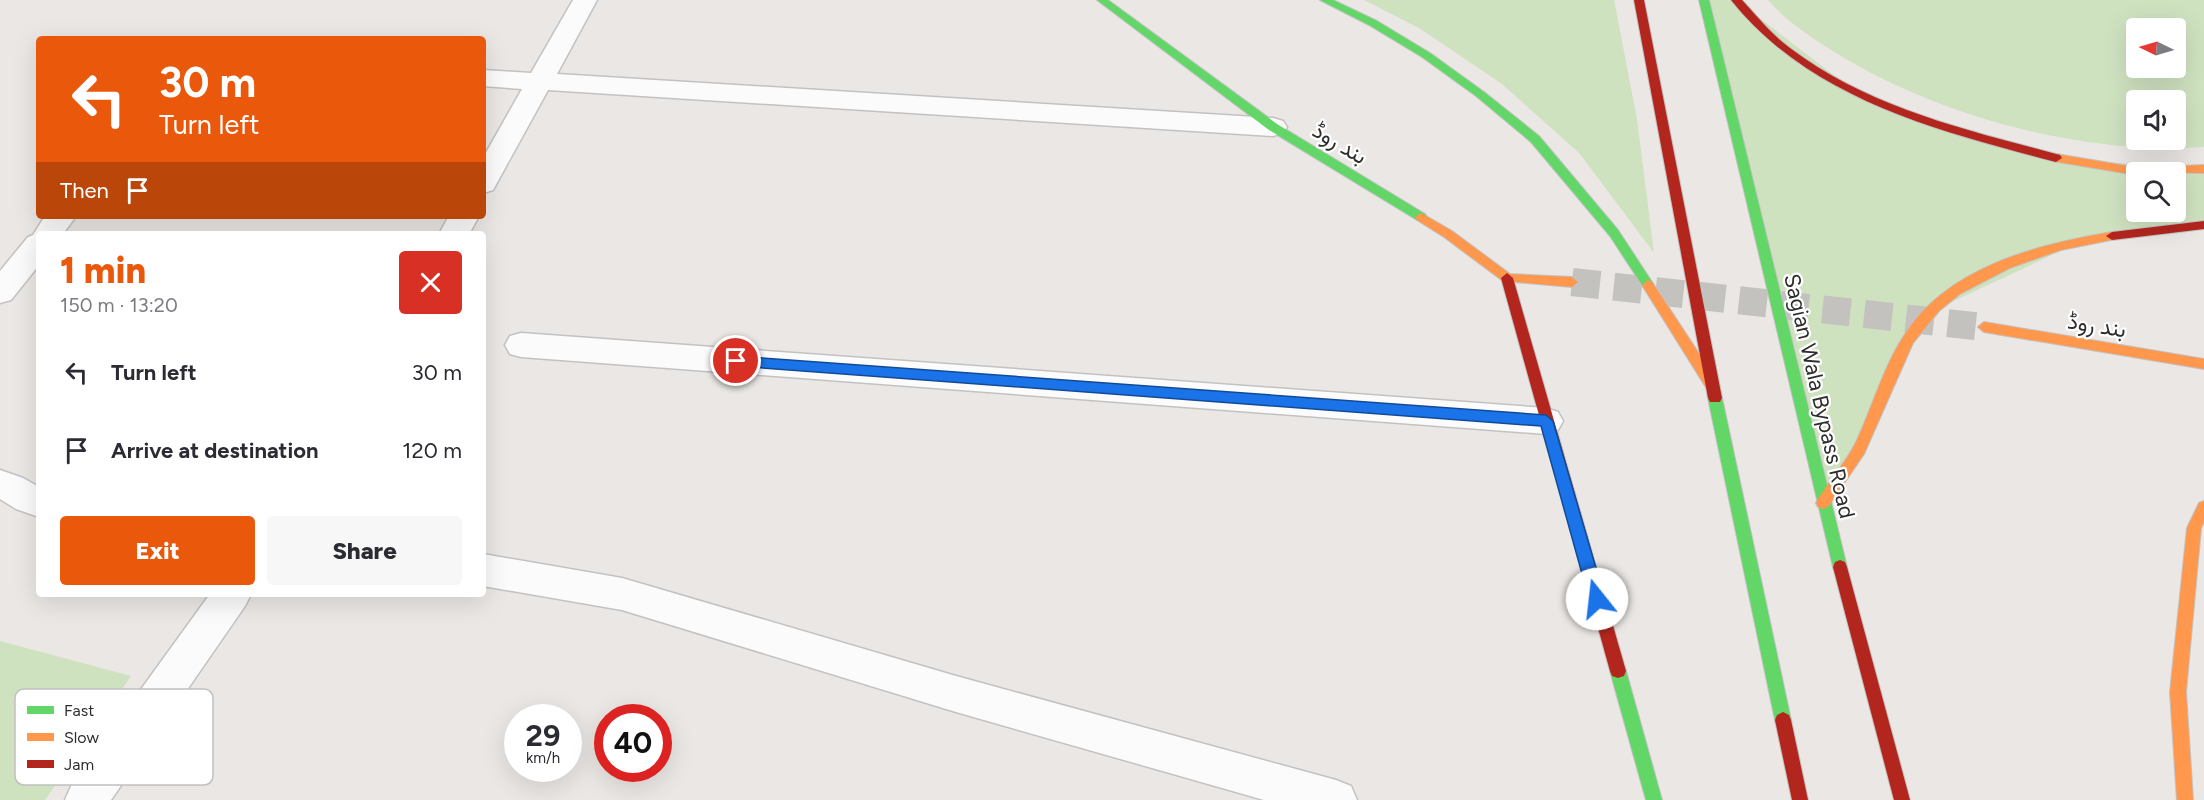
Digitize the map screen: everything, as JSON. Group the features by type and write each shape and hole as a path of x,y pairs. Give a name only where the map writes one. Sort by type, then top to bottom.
{"main road":[{"name":"بند روڈ","path":"1102,0 1273,127 1448,234 1507,278"},
{"path":"1325,0 1373,23 1426,54 1480,94 1534,139 1614,233 1712,385"},
{"path":"1639,0 1712,385 1800,800"},
{"name":"Sagian Wala Bypass Road","path":"1704,0 1823,503 1902,800"},
{"path":"1736,0 1787,51 1861,96 1957,133 2059,159 2140,172 2204,169"},
{"path":"1823,503 1862,446 1876,417 1899,355 1928,313 1975,280 2020,256 2084,240 2204,225"},
{"path":"1572,282 1507,278 1654,800"},
{"name":"بند روڈ","path":"1984,327 2204,364"},
{"path":"2185,800 2178,692 2194,528 2204,507"}],"street":[{"path":"486,178 585,0"},
{"path":"486,78 1273,127"},
{"path":"50,231 60,219"},
{"path":"0,292 36,248"},
{"path":"521,345 1546,421"},
{"path":"0,484 12,486 30,501 36,502"},
{"path":"486,571 622,594 956,694 1336,800"},
{"path":"165,689 230,597"},
{"path":"86,800 97,785"}],"green space":[{"path":"1364,0 1614,0 1637,119 1654,253 1580,154 1502,84 1419,28"},
{"path":"1704,0 1736,0 1861,96 2059,159 2126,164 2126,222 2186,222 2186,168 2204,169 2204,225 2084,240 1928,313 1825,499"},
{"path":"1768,0 2204,0 2204,147 2186,147 2186,90 2126,90 2126,146 2062,138 2013,127 1920,96 1836,53 1792,22"},
{"path":"0,641 131,676 122,689 15,689 15,785 55,785 45,800 0,800"}],"tunnel":[{"path":"1572,282 1984,327"}],"traffic: fast":[{"path":"1102,0 1273,127 1421,217"},
{"path":"1325,0 1373,23 1426,55 1480,94 1535,139 1614,233 1648,285"},
{"path":"1704,0 1840,567"},
{"path":"1715,398 1783,720"},
{"path":"1618,671 1654,800"}],"traffic: slow":[{"path":"2056,158 2140,172 2204,169"},
{"path":"1421,217 1507,278 1572,282"},
{"path":"1823,503 1859,450 1900,353 1917,326 1934,308 1955,291 2006,264 2061,246 2112,236"},
{"path":"1648,285 1712,385"},
{"path":"1984,327 2204,364"},
{"path":"2185,800 2178,692 2194,528 2204,507"}],"traffic: jam":[{"path":"1639,0 1715,398"},
{"path":"1736,0 1788,52 1851,90 1917,118 2056,158"},
{"path":"2112,236 2204,225"},
{"path":"1507,278 1618,671"},
{"path":"1840,567 1902,800"},
{"path":"1783,720 1800,800"}],"route":[{"path":"736,361 1546,421 1597,599"}]}
